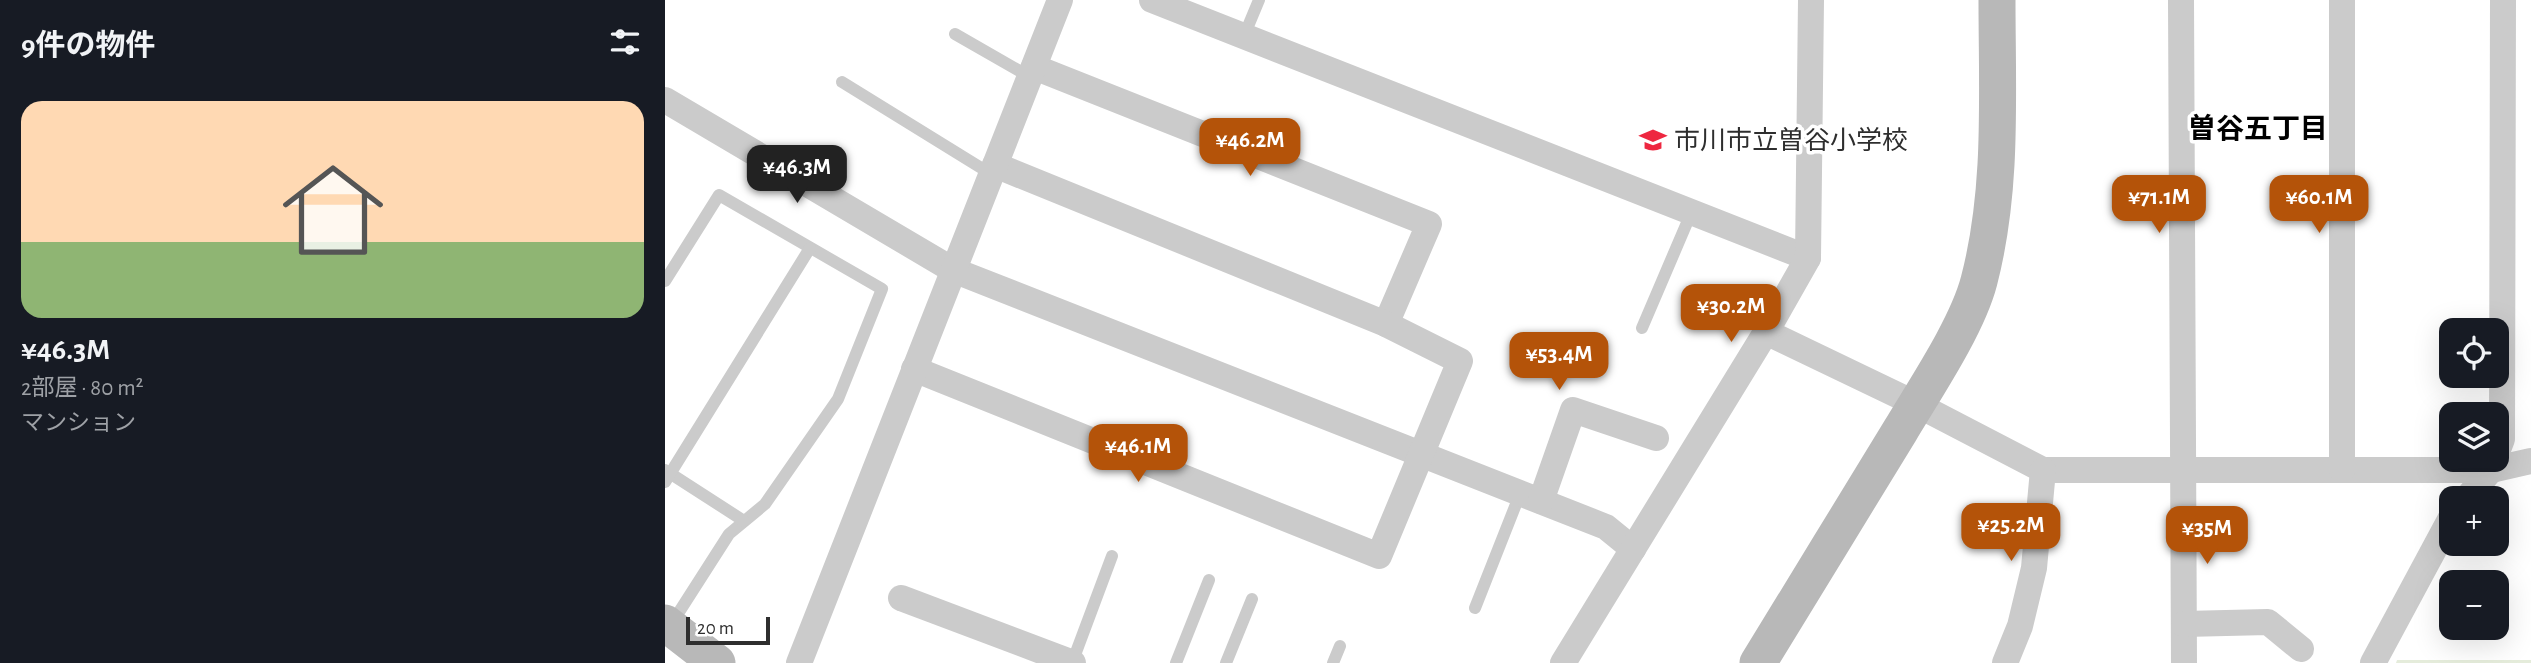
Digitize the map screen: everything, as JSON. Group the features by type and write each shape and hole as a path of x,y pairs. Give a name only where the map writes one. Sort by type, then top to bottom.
{"street":[{"path":"799,663 1060,0"},
{"path":"1563,663 1766,332 1808,258 1811,0"},
{"path":"1758,663 1916,404 1963,322 1975,292 1994,210 1998,159 1997,0"},
{"path":"2181,0 2185,663"},
{"path":"2342,0 2342,470"},
{"path":"2502,402 2503,0"},
{"path":"1155,1 1808,258"},
{"path":"1032,71 1429,224 1386,324"},
{"path":"665,100 953,270 1606,527 1633,549"},
{"path":"914,369 1380,555 1460,360 1386,324 993,170"},
{"path":"1766,332 1916,404 2043,470 2342,470 2439,464"},
{"path":"1531,498 1573,410 1656,438"},
{"path":"2509,461 2531,461"},
{"path":"2005,663 2020,626 2034,568 2043,470"},
{"path":"2373,663 2439,540"},
{"path":"901,598 1072,663"},
{"path":"2184,624 2268,622 2301,649"},
{"path":"667,625 717,663"}],"lane":[{"path":"1244,36 1259,0"},
{"path":"955,34 1032,71"},
{"path":"842,82 993,170"},
{"path":"665,281 719,195 882,289 838,399 765,503 729,534 667,625"},
{"path":"1642,328 1692,211"},
{"path":"744,521 667,475 810,248"},
{"path":"1475,608 1531,498"},
{"path":"1072,663 1112,556"},
{"path":"1176,663 1209,580"},
{"path":"1226,663 1252,599"},
{"path":"1333,663 1340,646"}],"green space":[{"path":"2397,660 2531,660 2531,663 2396,663"}],"place":[{"name":"市川市立曽谷小学校","path":"1653,140"}],"district":[{"name":"曽谷五丁目","path":"2258,128"}]}
